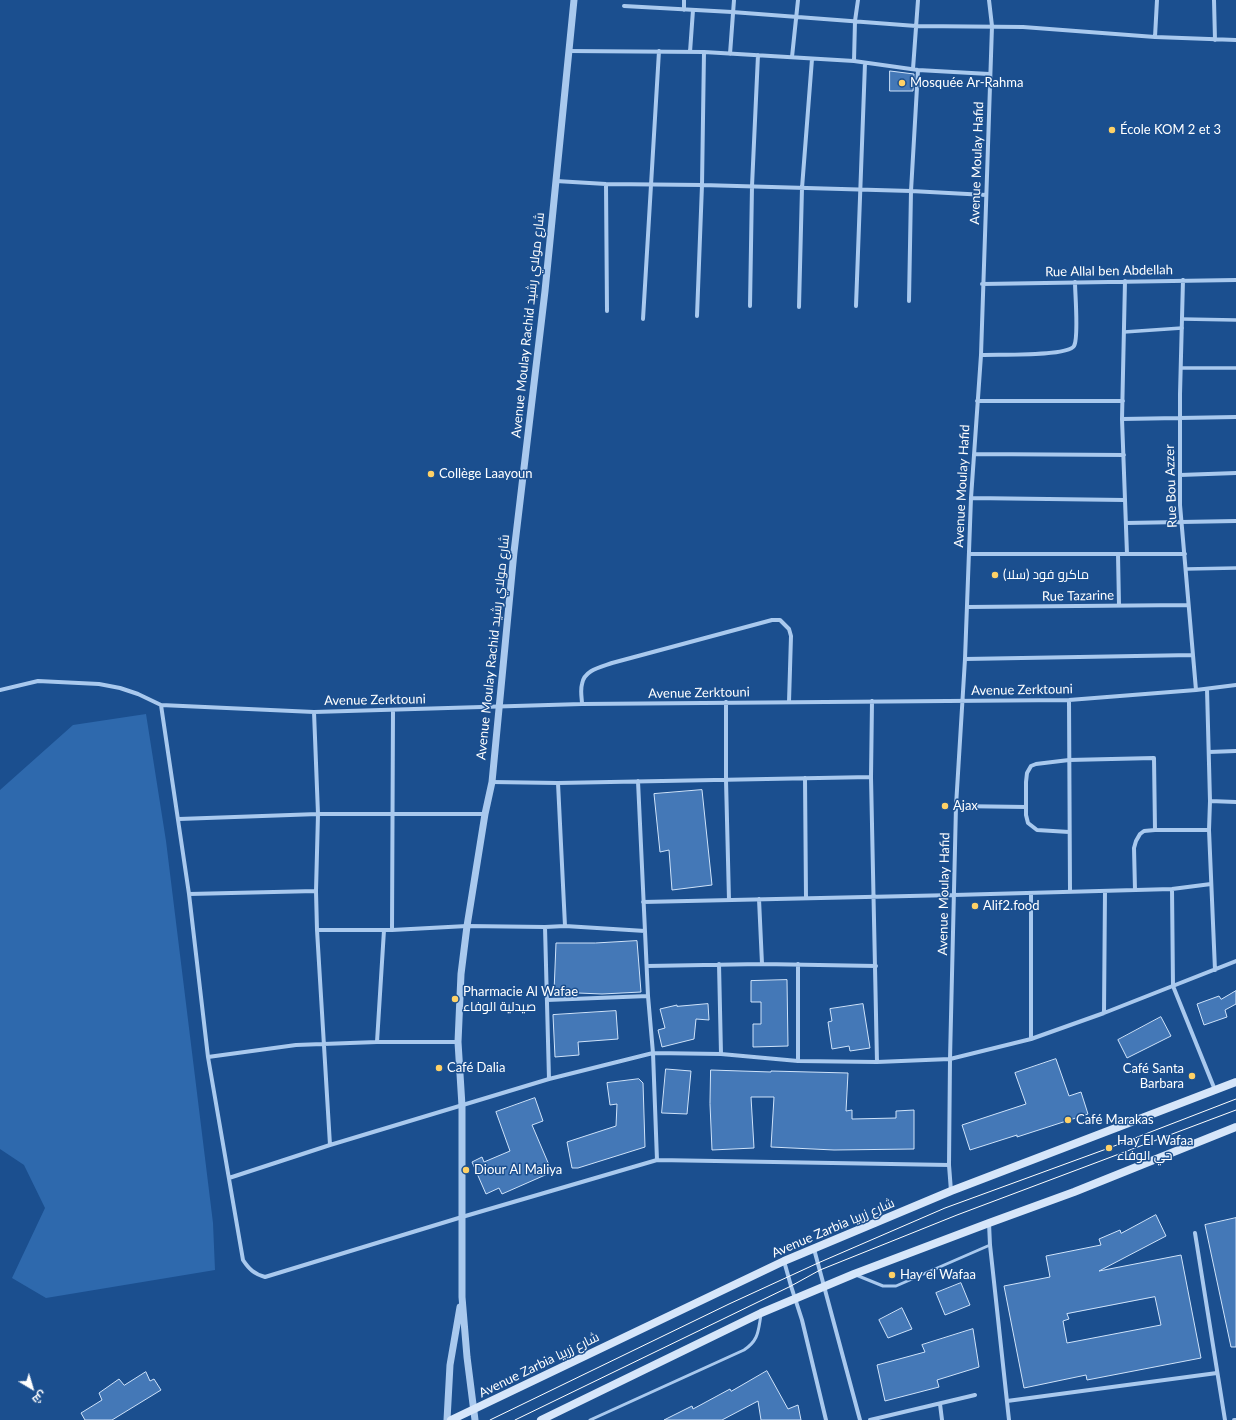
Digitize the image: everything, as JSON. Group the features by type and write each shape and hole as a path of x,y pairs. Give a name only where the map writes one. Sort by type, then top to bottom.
{"main road":[{"name":"Avenue Zarbia شارع زربيا","path":"451,1420 814,1248 951,1191 1236,1082"},
{"path":"541,1420 795,1298 854,1274 1074,1192 1236,1127"}],"street":[{"name":"Avenue Moulay Rachid شارع مولاي رشيد","path":"475,1420 462,1297 462,1106 458,1042 461,974 485,814 492,782 512,567 534,388 574,0"},
{"path":"684,0 684,10"},
{"path":"730,54 734,0"},
{"path":"792,57 798,0"},
{"path":"854,61 855,22 858,0"},
{"path":"909,301 911,191 918,0"},
{"name":"Avenue Moulay Hafid","path":"951,1191 949,1165 950,1058 956,806 963,701 971,498 980,355 989,74 992,26 989,0"},
{"path":"1155,37 1157,0"},
{"path":"1214,0 1215,40"},
{"path":"624,6 732,12 916,26 1023,27 1155,37 1236,40"},
{"path":"690,52 693,10"},
{"path":"568,51 704,52 854,61 916,69 989,74"},
{"path":"643,319 658,51"},
{"path":"697,316 702,185 704,52"},
{"path":"750,306 752,186 758,55"},
{"path":"799,306 802,188 812,59"},
{"path":"856,306 866,63"},
{"path":"556,181 606,184 752,186 986,194"},
{"path":"606,184 607,310"},
{"name":"Rue Bou Azzer","path":"1183,280 1180,418 1181,522 1196,690"},
{"name":"Rue Allal ben Abdellah","path":"982,284 1236,280"},
{"path":"1125,281 1122,419 1126,554"},
{"path":"980,355 1054,353 1072,349 1075,344 1076,334 1075,282"},
{"path":"1182,319 1236,320"},
{"path":"1124,332 1182,328"},
{"path":"1181,368 1236,368"},
{"path":"978,401 1123,400"},
{"path":"1122,419 1236,417"},
{"path":"974,454 1124,455"},
{"path":"1180,475 1236,473"},
{"path":"971,498 1125,500"},
{"path":"1126,523 1236,521"},
{"path":"969,554 1185,554"},
{"path":"1118,554 1119,605"},
{"path":"1186,569 1236,568"},
{"name":"Rue Tazarine","path":"967,607 1188,605"},
{"path":"582,704 582,684 584,678 590,672 612,663 772,620 780,620 789,629 791,636 789,702"},
{"path":"965,659 1194,655"},
{"path":"0,690 38,681 99,684 120,688 161,704 189,894 208,1057 242,1260 248,1269 255,1274 265,1277 657,1160 949,1165"},
{"name":"Avenue Zerktouni","path":"161,704 314,712 582,704 1069,700 1196,690 1236,685"},
{"path":"1206,689 1210,802 1208,830 1216,970"},
{"path":"1069,700 1070,892"},
{"path":"872,701 871,777 877,1062"},
{"path":"726,702 729,900"},
{"path":"392,930 393,710"},
{"path":"314,712 318,814 316,891 317,930 330,1146"},
{"path":"1209,752 1236,751"},
{"path":"1069,832 1037,830 1030,825 1026,819 1026,782 1029,768 1036,764 1069,760 1154,758 1155,830"},
{"path":"492,782 558,783 871,777"},
{"path":"805,778 806,898"},
{"path":"638,781 648,996 653,1053 657,1160"},
{"path":"558,783 565,926"},
{"path":"1210,802 1236,802"},
{"path":"956,806 1026,807"},
{"path":"179,819 318,814 485,814"},
{"path":"1135,890 1134,848 1140,834 1144,831 1155,830 1208,830"},
{"path":"643,902 1172,889 1211,884"},
{"path":"1172,889 1173,986 1215,1090"},
{"path":"189,894 316,891"},
{"path":"1104,1013 1105,891"},
{"path":"1031,1039 1032,893"},
{"path":"759,899 762,964"},
{"path":"317,930 392,930 467,926 565,926 645,931"},
{"path":"545,927 549,1080"},
{"path":"377,1042 384,930"},
{"path":"229,1178 549,1080 653,1053 721,1054 798,1061 877,1062 950,1058 1031,1039 1104,1013 1236,961"},
{"path":"719,964 721,1054"},
{"path":"647,966 798,964 876,966"},
{"path":"798,964 798,1061"},
{"path":"547,1000 648,996"},
{"path":"208,1057 276,1047 325,1043 458,1042"},
{"path":"989,1223 990,1245 1010,1420"},
{"path":"1195,1233 1225,1420"},
{"path":"814,1248 860,1420"},
{"path":"784,1261 826,1420"},
{"name":"Avenue Moulay Rachid شارع مولاي رشيد","path":"447,1420 450,1365 462,1297"},
{"path":"1007,1401 1217,1373"},
{"path":"870,1420 975,1395"},
{"path":"940,1404 942,1420"}],"lane":[{"path":"854,1274 883,1286 896,1286 990,1245"},
{"path":"590,1420 744,1350 757,1338 761,1313"}],"shaded area":[{"path":"146,714 166,841 213,1223 215,1270 46,1298 12,1278 45,1208 24,1165 0,1149 0,790 73,725"}],"building":[{"name":"Mosquée Ar-Rahma","path":"890,71 914,74 913,91 890,91"},
{"path":"702,790 712,885 672,890 669,850 660,852 654,794"},
{"path":"637,941 641,992 602,994 554,992 556,943"},
{"path":"787,980 788,1046 753,1047 753,1024 761,1024 761,1002 751,1002 751,981"},
{"path":"1236,991 1236,1004 1225,1010 1227,1017 1204,1025 1197,1004 1219,996 1221,999"},
{"path":"708,1004 709,1020 696,1019 694,1039 662,1047 658,1030 665,1028 660,1009 677,1005"},
{"path":"863,1004 870,1048 850,1051 849,1046 832,1049 828,1022 832,1021 830,1009"},
{"path":"616,1011 618,1039 578,1042 579,1055 555,1057 553,1015"},
{"path":"1161,1017 1171,1036 1127,1058 1118,1040"},
{"path":"1056,1059 1069,1096 1081,1092 1088,1114 1017,1137 1017,1135 970,1150 962,1125 1026,1104 1015,1073"},
{"path":"666,1069 691,1071 687,1114 662,1113"},
{"path":"711,1070 848,1073 846,1111 852,1110 852,1119 896,1118 896,1111 914,1110 914,1149 834,1150 771,1147 774,1097 751,1097 754,1148 712,1150 710,1104"},
{"path":"639,1079 643,1083 645,1147 578,1168 572,1168 567,1142 616,1126 617,1104 610,1105 607,1083"},
{"path":"535,1098 543,1121 532,1125 552,1172 502,1194 499,1188 486,1194 472,1162 482,1157 484,1162 510,1151 496,1112"},
{"path":"1156,1215 1166,1236 1099,1271 1181,1255 1201,1358 1087,1380 1086,1375 1024,1388 1004,1286 1050,1277 1046,1256 1101,1245 1099,1239 1120,1230 1121,1233","holes":["1155,1297 1161,1325 1067,1343 1063,1321 1069,1319 1067,1314"]},
{"path":"1236,1218 1236,1347 1231,1347 1205,1225"},
{"path":"961,1283 970,1305 945,1315 936,1293"},
{"path":"902,1308 912,1329 888,1338 879,1320"},
{"path":"973,1329 979,1367 937,1380 939,1387 885,1401 877,1365 925,1352 922,1345"},
{"path":"767,1371 788,1409 798,1405 801,1420 761,1420 758,1401 722,1420 664,1420 692,1406 693,1409 730,1389 731,1391"},
{"path":"146,1372 150,1381 154,1379 161,1390 112,1420 85,1420 81,1413 102,1400 99,1393 119,1379 124,1385"}],"tram line":[{"path":"490,1420 729,1304 818,1263 945,1208 1109,1148 1236,1099"},
{"path":"515,1420 791,1286 820,1270 957,1215 1236,1110"}],"place":[{"name":"Mosquée Ar-Rahma","path":"902,83"},
{"name":"École KOM 2 et 3","path":"1112,130"},
{"name":"Collège Laayoun","path":"431,474"},
{"name":"ماكرو فود (سلا)","path":"995,575"},
{"name":"Ajax","path":"945,806"},
{"name":"Alif2.food","path":"975,906"},
{"name":"Pharmacie Al Wafae صيدلية الوفاء","path":"455,999"},
{"name":"Café Dalia","path":"439,1068"},
{"name":"Café Santa Barbara","path":"1192,1076"},
{"name":"Café Marakas","path":"1068,1120"},
{"name":"Hay El Wafaa حي الوفاء","path":"1109,1148"},
{"name":"Diour Al Maliya","path":"466,1170"},
{"name":"Hay el Wafaa","path":"892,1275"}]}
